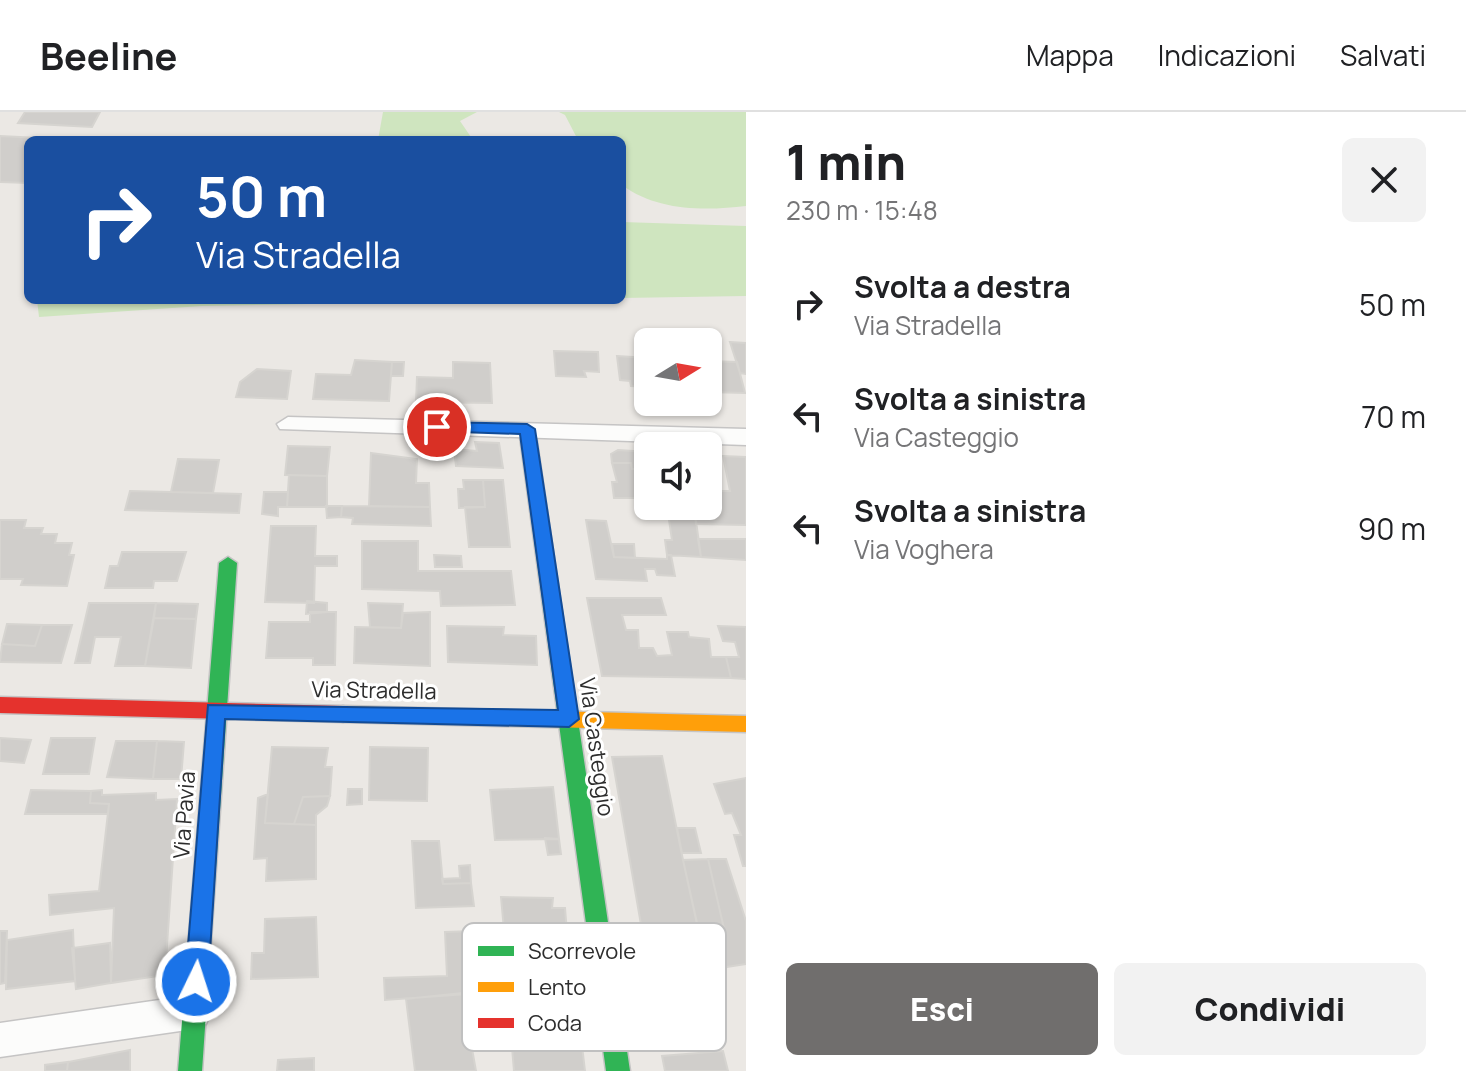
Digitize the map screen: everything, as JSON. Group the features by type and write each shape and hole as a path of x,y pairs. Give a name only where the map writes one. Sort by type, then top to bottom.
{"street":[{"path":"288,424 746,437"},
{"name":"Via Casteggio","path":"527,429 597,923"},
{"name":"Via Pavia","path":"190,1071 228,563"},
{"name":"Via Stradella","path":"0,705 746,724"},
{"path":"0,1040 194,1012"},
{"name":"Via Casteggio","path":"615,1051 618,1071"}],"green space":[{"path":"383,112 477,112 460,121 470,136 379,136"},
{"path":"559,112 746,112 746,206 681,207 636,194 626,188 626,136 576,136 565,115"},
{"path":"626,222 746,226 746,296 626,298"},
{"path":"37,304 313,304 202,306 39,317"}],"building":[{"path":"25,112 100,112 92,127 18,123"},
{"path":"0,136 24,137 24,183 0,182"},
{"path":"730,342 746,343 746,374 740,373"},
{"path":"554,351 598,352 599,372 584,371 586,377 556,376"},
{"path":"617,356 634,357 634,386 630,381 620,380"},
{"path":"355,360 392,362 389,401 313,399 316,374 351,375"},
{"path":"722,361 737,362 745,393 722,392"},
{"path":"392,362 404,362 403,376 391,376"},
{"path":"453,362 490,363 492,403 416,402 417,377 453,378"},
{"path":"257,369 291,371 287,399 236,397 240,382"},
{"path":"475,442 499,443 503,468 456,466 454,449 477,451"},
{"path":"288,446 330,447 327,476 285,475"},
{"path":"618,450 634,451 634,469 631,463 612,463 611,454"},
{"path":"371,453 417,459 416,483 429,483 430,507 369,506"},
{"path":"723,456 746,457 746,525 696,524 696,520 722,520 722,491 730,491"},
{"path":"178,459 219,460 213,493 171,492"},
{"path":"612,463 631,463 634,469 634,498 614,498 612,482 617,482"},
{"path":"289,475 327,476 327,507 287,507"},
{"path":"463,480 483,480 485,507 459,508 458,489 464,489"},
{"path":"483,480 503,480 510,547 469,547 465,507 485,507"},
{"path":"130,491 241,494 239,513 125,510"},
{"path":"264,492 288,492 287,507 278,507 278,516 262,514"},
{"path":"326,506 342,506 341,517 327,518"},
{"path":"342,506 430,507 431,526 352,524 353,518 341,517"},
{"path":"0,520 26,520 24,528 43,528 41,534 57,534 55,543 72,543 69,555 74,555 67,586 21,585 23,579 0,579"},
{"path":"586,520 606,521 614,557 667,559 667,555 671,555 675,576 657,575 655,569 645,569 647,581 596,579"},
{"path":"669,520 696,520 701,557 667,555 665,540 672,540"},
{"path":"271,526 316,526 315,556 337,556 337,566 315,566 314,603 265,602"},
{"path":"698,539 746,539 746,560 701,557"},
{"path":"362,541 418,541 418,571 511,571 515,605 441,606 440,591 362,589"},
{"path":"612,544 634,544 635,558 614,557"},
{"path":"122,552 186,552 177,581 154,581 153,588 105,588 110,566 118,566"},
{"path":"434,555 461,556 462,567 435,567"},
{"path":"587,598 661,598 666,615 622,615 626,630 638,630 639,648 653,648 657,656 672,655 667,632 688,632 689,637 709,639 711,657 726,657 731,678 602,676"},
{"path":"307,601 327,603 327,612 306,614"},
{"path":"89,603 156,603 145,666 115,666 121,637 95,637 90,663 75,663"},
{"path":"156,603 198,604 196,619 154,618"},
{"path":"368,603 403,604 401,628 370,627"},
{"path":"310,612 336,612 335,665 313,665 313,658 266,658 269,622 310,622"},
{"path":"430,612 430,666 354,663 355,627 401,628 403,613"},
{"path":"154,618 196,619 191,668 145,666"},
{"path":"7,624 42,625 35,646 2,644"},
{"path":"42,625 72,625 61,663 0,662 2,644 35,646"},
{"path":"447,626 504,627 503,635 536,636 537,665 448,662"},
{"path":"718,626 746,627 746,679 731,678 726,657 739,657 735,642 723,641"},
{"path":"0,738 31,740 24,763 0,761"},
{"path":"51,738 95,738 89,774 43,774"},
{"path":"116,741 157,741 153,779 107,777"},
{"path":"157,741 184,742 181,779 153,779"},
{"path":"272,747 328,748 325,767 332,767 330,796 303,797 294,824 265,823"},
{"path":"370,747 428,748 427,801 369,800"},
{"path":"662,756 697,923 641,923 612,757"},
{"path":"746,778 746,866 743,866 734,835 741,835 732,813 725,814 714,784"},
{"path":"553,787 559,839 495,840 490,790"},
{"path":"348,789 362,789 362,804 347,805"},
{"path":"31,790 91,791 90,803 109,804 108,814 25,814"},
{"path":"102,790 102,795 156,793 156,800 177,799 165,975 111,983 114,908 50,915 49,895 99,891 109,804 90,803 91,791"},
{"path":"268,794 265,823 316,825 316,879 266,881 267,858 254,859 258,798"},
{"path":"330,796 327,806 316,815 316,825 294,824 303,797"},
{"path":"677,828 695,828 701,853 682,853"},
{"path":"545,838 559,839 561,854 548,855"},
{"path":"412,841 439,841 443,884 471,883 474,906 416,908"},
{"path":"708,859 723,923 697,923 683,860"},
{"path":"708,859 726,859 746,921 746,964 726,967 726,923 723,923"},
{"path":"470,865 471,883 443,884 442,879 460,878 459,866"},
{"path":"501,897 553,898 552,908 565,908 566,923 503,923"},
{"path":"316,917 318,977 251,979 252,953 264,953 265,919"},
{"path":"73,930 75,981 6,989 7,940"},
{"path":"0,931 7,931 5,983 0,984"},
{"path":"462,931 462,994 385,1000 384,978 447,976 445,932"},
{"path":"110,943 111,983 76,989 72,948"},
{"path":"462,993 462,1051 472,1051 476,1071 415,1071 406,999"},
{"path":"130,1050 130,1071 67,1071 68,1062"},
{"path":"512,1051 583,1051 585,1071 514,1071"},
{"path":"723,1051 728,1071 665,1071 662,1056"},
{"path":"314,1058 314,1071 277,1071 278,1060"},
{"path":"68,1062 67,1071 45,1071 45,1065"}],"traffic: fast":[{"path":"527,429 597,923"},
{"path":"190,1071 228,563"},
{"path":"615,1051 618,1071"}],"traffic: slow":[{"path":"343,714 746,724"}],"traffic: jam":[{"path":"0,705 343,714"}],"route":[{"path":"196,982 215,711 569,719 527,429 437,427"}]}
